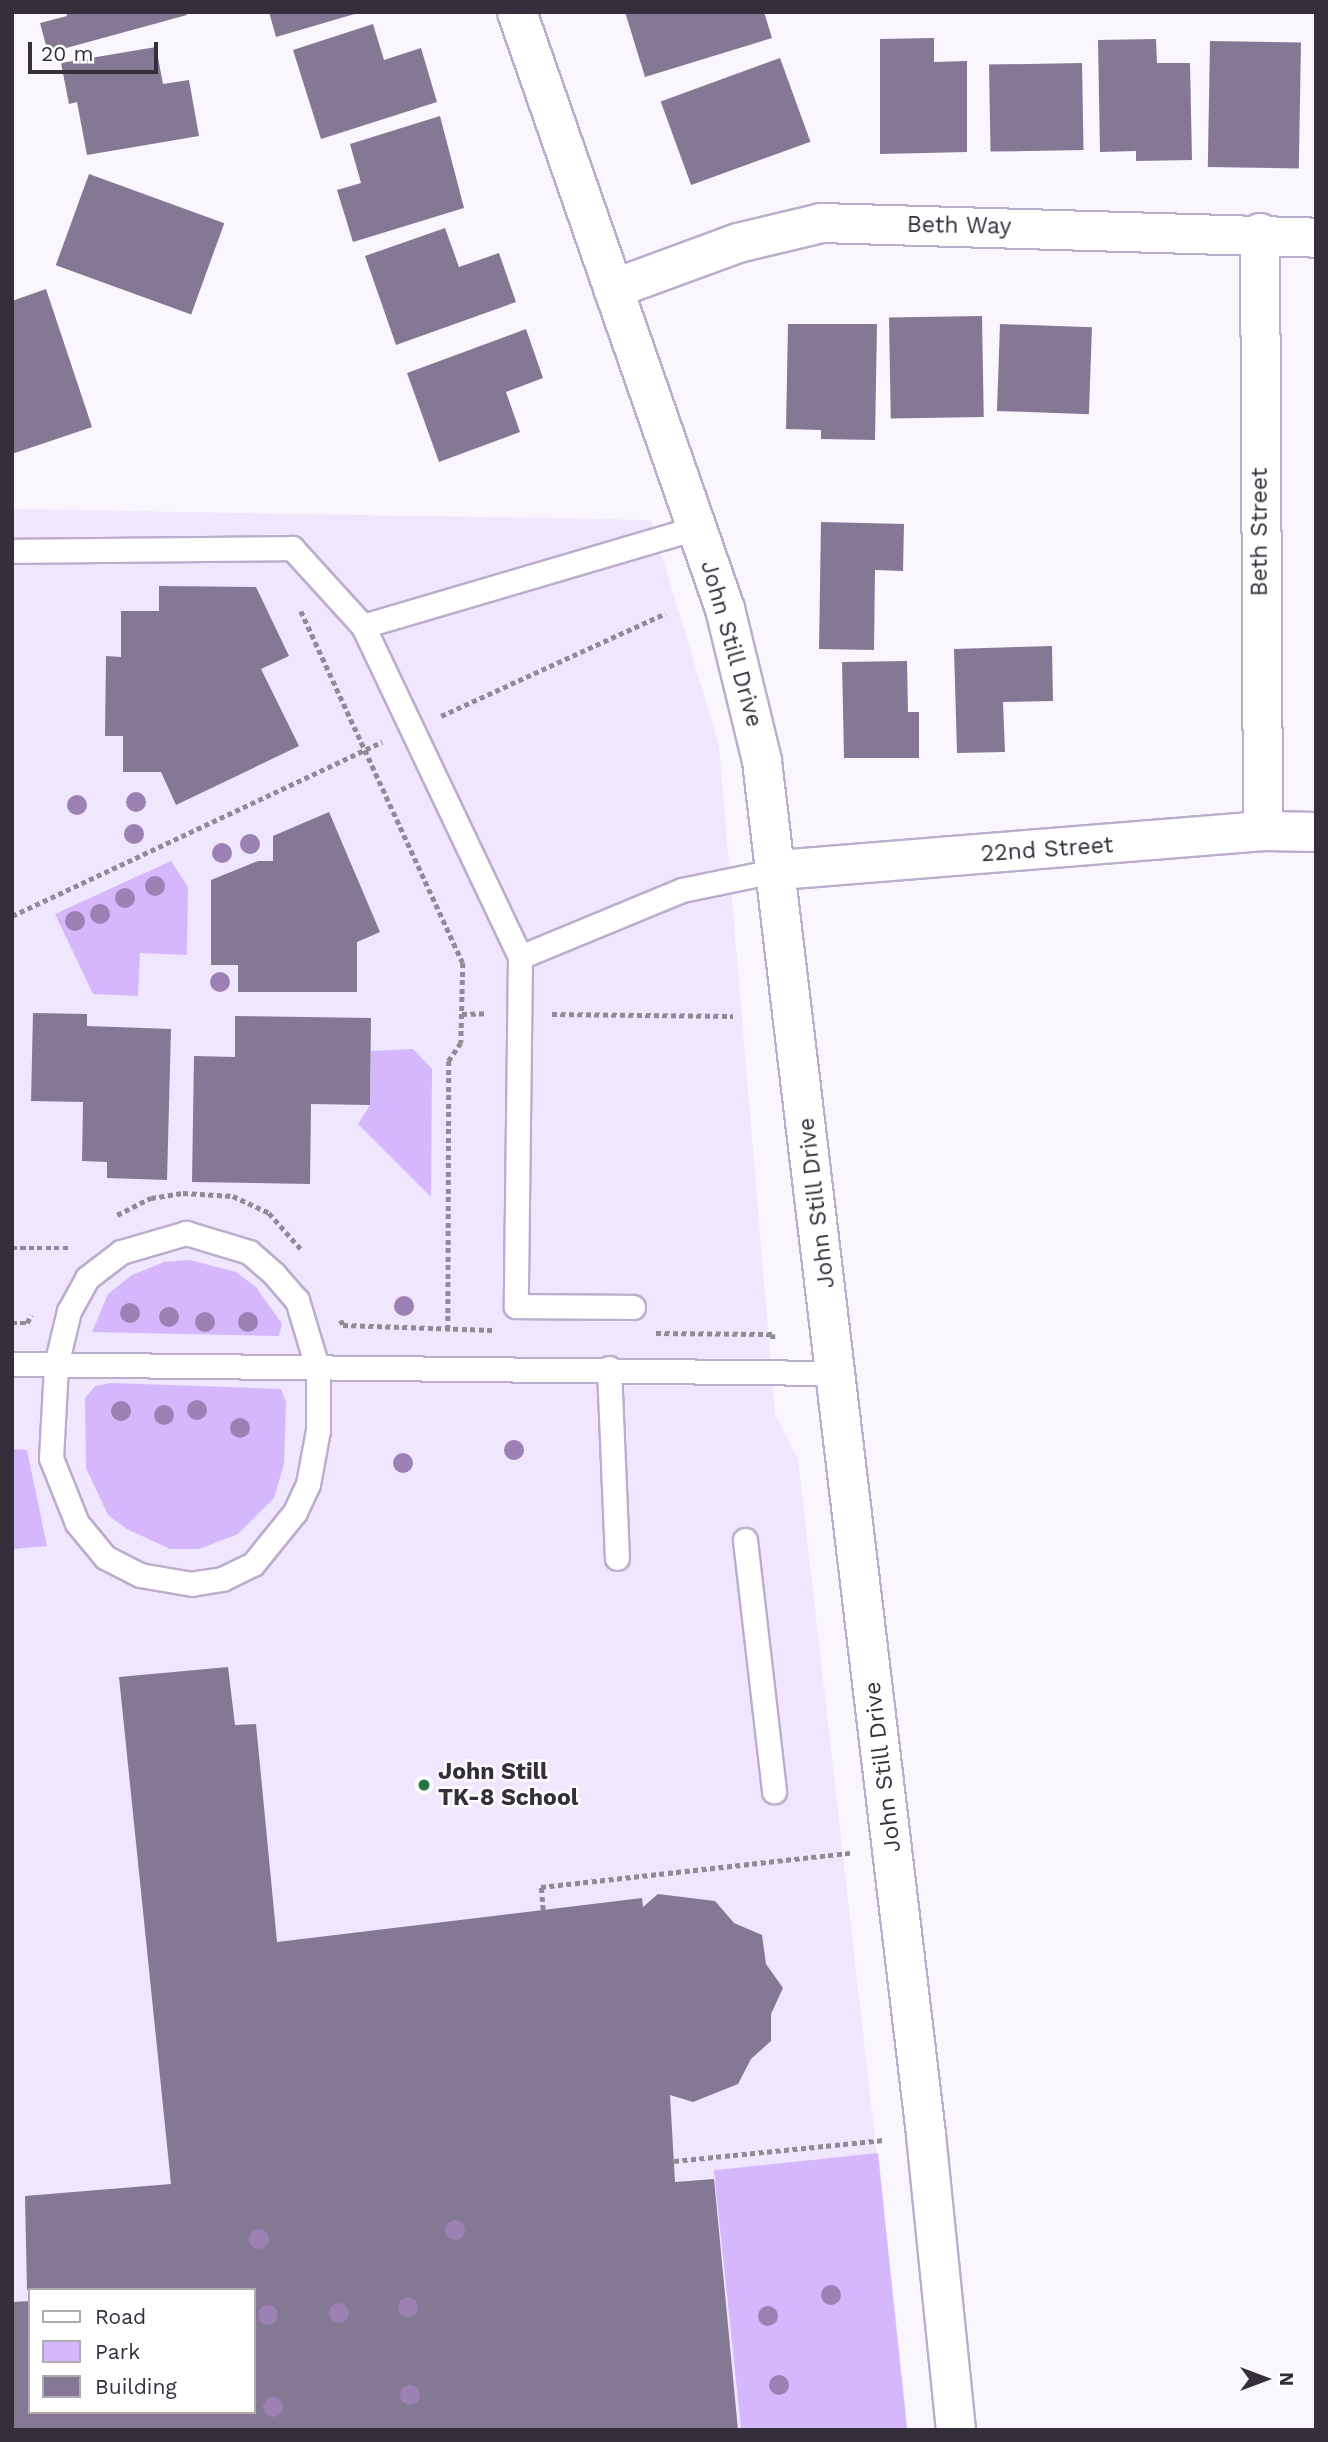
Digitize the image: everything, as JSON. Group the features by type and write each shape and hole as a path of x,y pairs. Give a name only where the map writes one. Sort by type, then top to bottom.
{"street":[{"name":"John Still Drive","path":"517,12 725,609 748,701 779,870 926,2135 956,2430"},
{"name":"Beth Way","path":"613,289 738,243 821,223 1260,233 1316,238"},
{"name":"Beth Street","path":"1260,233 1263,831"},
{"name":"22nd Street","path":"779,870 1263,831 1316,832"}],"lane":[{"path":"363,626 696,528"},
{"path":"12,551 292,548 363,626 520,957 516,1306 633,1307"},
{"path":"520,957 682,890 779,870"},
{"path":"186,1233 249,1252 274,1274 297,1300 318,1370 318,1430 308,1484 295,1512 253,1564 222,1579 192,1584 163,1581 121,1568 105,1557 77,1523 51,1458 56,1365 69,1311 87,1278 121,1252 186,1233"},
{"path":"12,1364 318,1370 609,1368 836,1373"},
{"path":"609,1368 617,1558"},
{"path":"744,1539 774,1791"}],"path":[{"path":"299,606 463,963 461,1043 449,1061 447,1328"},
{"path":"453,710 666,613"},
{"path":"12,916 365,750"},
{"path":"462,1014 733,1016"},
{"path":"108,1219 151,1198 183,1193 233,1196 268,1213 308,1260"},
{"path":"12,1248 72,1248 66,1256"},
{"path":"12,1323 27,1323 37,1303"},
{"path":"338,1310 343,1325 503,1330"},
{"path":"652,1333 773,1334"},
{"path":"543,1910 541,1886 855,1852"},
{"path":"674,2161 885,2140"}],"shaded area":[{"name":"John Still TK-8 School","path":"12,509 651,520 719,745 775,1414 798,1459 908,2430 12,2430"}],"green space":[{"path":"171,861 188,887 187,955 140,953 138,996 93,994 55,914"},
{"path":"413,1049 432,1069 431,1197 358,1124 370,1105 371,1051"},
{"path":"190,1260 236,1272 256,1287 282,1324 279,1336 92,1332 108,1294 132,1275 164,1262"},
{"path":"111,1383 281,1389 286,1402 284,1464 274,1498 238,1534 199,1549 170,1549 127,1529 108,1515 86,1468 85,1398 95,1386"},
{"path":"12,1449 27,1450 47,1546 12,1549"},
{"path":"878,2153 907,2430 741,2430 714,2170"}],"building":[{"path":"66,12 186,12 187,15 48,53 40,23 67,16"},
{"path":"269,12 358,12 358,13 276,37"},
{"path":"625,12 764,12 772,38 645,77"},
{"path":"373,24 384,60 421,48 437,102 321,139 293,50"},
{"path":"934,38 934,62 967,61 967,152 880,154 880,39"},
{"path":"1156,39 1157,63 1190,63 1192,160 1136,161 1136,151 1100,152 1098,40"},
{"path":"1210,41 1301,43 1299,169 1208,167"},
{"path":"156,47 163,84 189,80 199,136 87,155 77,102 69,104 61,63"},
{"path":"780,58 810,142 691,185 661,101"},
{"path":"1082,63 1084,150 991,152 989,65"},
{"path":"440,116 464,208 353,242 337,190 361,183 350,144"},
{"path":"89,174 224,223 191,314 56,265"},
{"path":"445,228 459,267 499,253 516,302 396,345 365,256"},
{"path":"46,289 92,427 12,454 12,301"},
{"path":"982,316 984,417 891,419 889,318"},
{"path":"788,324 877,324 875,440 821,439 821,430 786,429"},
{"path":"1000,324 1092,327 1089,414 997,411"},
{"path":"526,329 543,378 506,392 520,432 439,462 407,373"},
{"path":"821,522 904,524 903,571 875,570 874,650 819,649"},
{"path":"159,586 256,587 289,656 261,669 299,746 176,805 161,772 123,772 123,736 105,736 106,656 121,657 121,611 159,611"},
{"path":"1052,646 1053,701 1003,702 1005,752 957,753 954,649"},
{"path":"907,661 908,712 919,712 919,758 844,758 842,662"},
{"path":"329,812 380,932 357,942 357,992 238,992 238,965 211,965 211,880 258,861 273,861 273,836"},
{"path":"33,1013 87,1014 87,1026 171,1029 167,1180 107,1178 107,1162 82,1161 83,1102 31,1101"},
{"path":"235,1016 371,1018 370,1105 311,1104 310,1184 192,1182 194,1056 235,1057"},
{"path":"228,1667 235,1725 256,1724 277,1942 642,1898 643,1907 658,1894 715,1901 734,1923 762,1935 766,1964 783,1988 771,2014 771,2041 751,2059 738,2084 693,2102 670,2095 675,2182 714,2179 738,2430 12,2430 12,2302 28,2301 28,2414 256,2414 256,2288 27,2290 25,2196 171,2184 119,1677"}],"place":[{"name":"John Still TK-8 School","path":"424,1785"}]}
